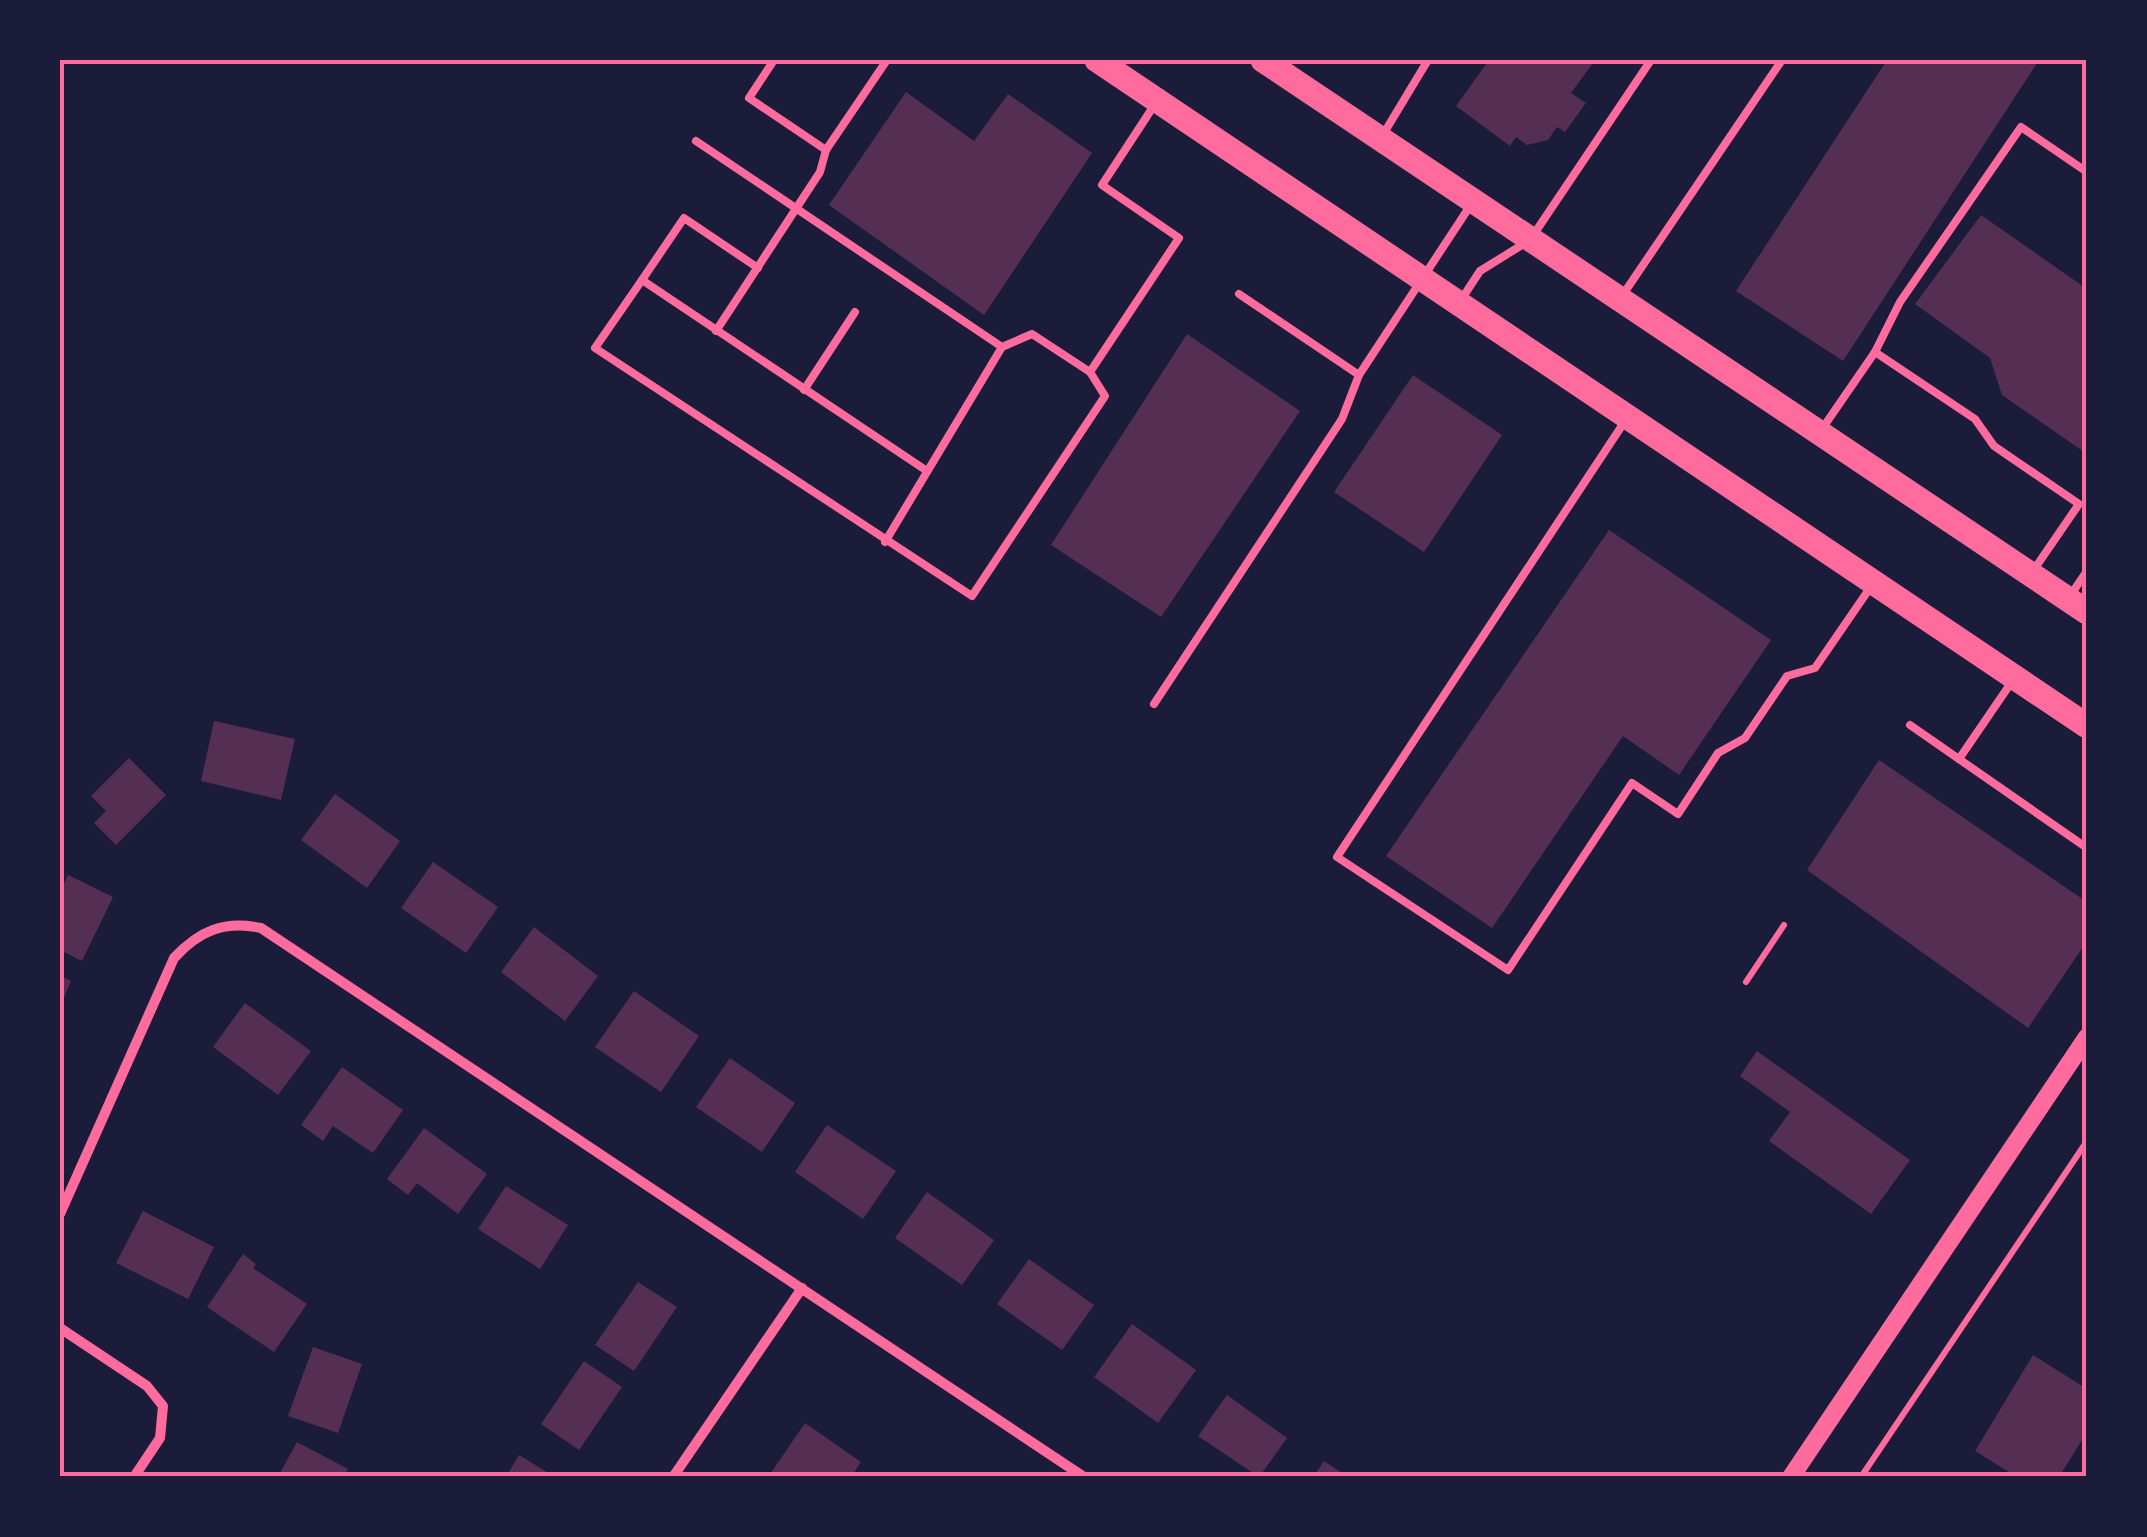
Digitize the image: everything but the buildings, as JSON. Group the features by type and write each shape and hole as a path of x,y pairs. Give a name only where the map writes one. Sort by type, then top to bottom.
{"main road":[{"path":"1097,60 2087,726"},
{"path":"1263,60 2077,606"}],"street":[{"path":"60,1214 174,958 209,929 242,924 280,938 1084,1477"},
{"path":"1791,1477 2087,1038"},
{"path":"674,1477 802,1288"},
{"path":"60,1328 147,1386 163,1406 164,1428 134,1477"}],"lane":[{"path":"774,60 748,98 826,150"},
{"path":"716,331 820,172 826,150 887,60"},
{"path":"1380,138 1419,82 1428,60"},
{"path":"1458,303 1480,270 1530,240 1651,60"},
{"path":"1619,300 1782,60"},
{"path":"1090,372 1179,238 1102,184 1157,100"},
{"path":"1819,434 1875,352 1900,302 2020,127 2087,172"},
{"path":"696,142 1002,348"},
{"path":"1154,704 1342,419 1359,375 1473,202"},
{"path":"758,268 684,218 595,348 885,542 972,596 1105,396 1090,372 1032,334 1002,348 885,542"},
{"path":"642,280 927,471"},
{"path":"1239,294 1359,375"},
{"path":"804,390 855,312"},
{"path":"1875,352 1975,419 1994,446 2079,504"},
{"path":"1627,418 1337,858 1508,970 1632,782 1678,814 1718,754 1745,738 1787,676 1815,668 1874,583"},
{"path":"2030,574 2087,492"},
{"path":"2077,606 2087,571"},
{"path":"1960,759 2015,678"},
{"path":"1910,725 2087,848"}],"path":[{"path":"1746,982 1784,925"},
{"path":"1861,1477 2087,1141"}]}
